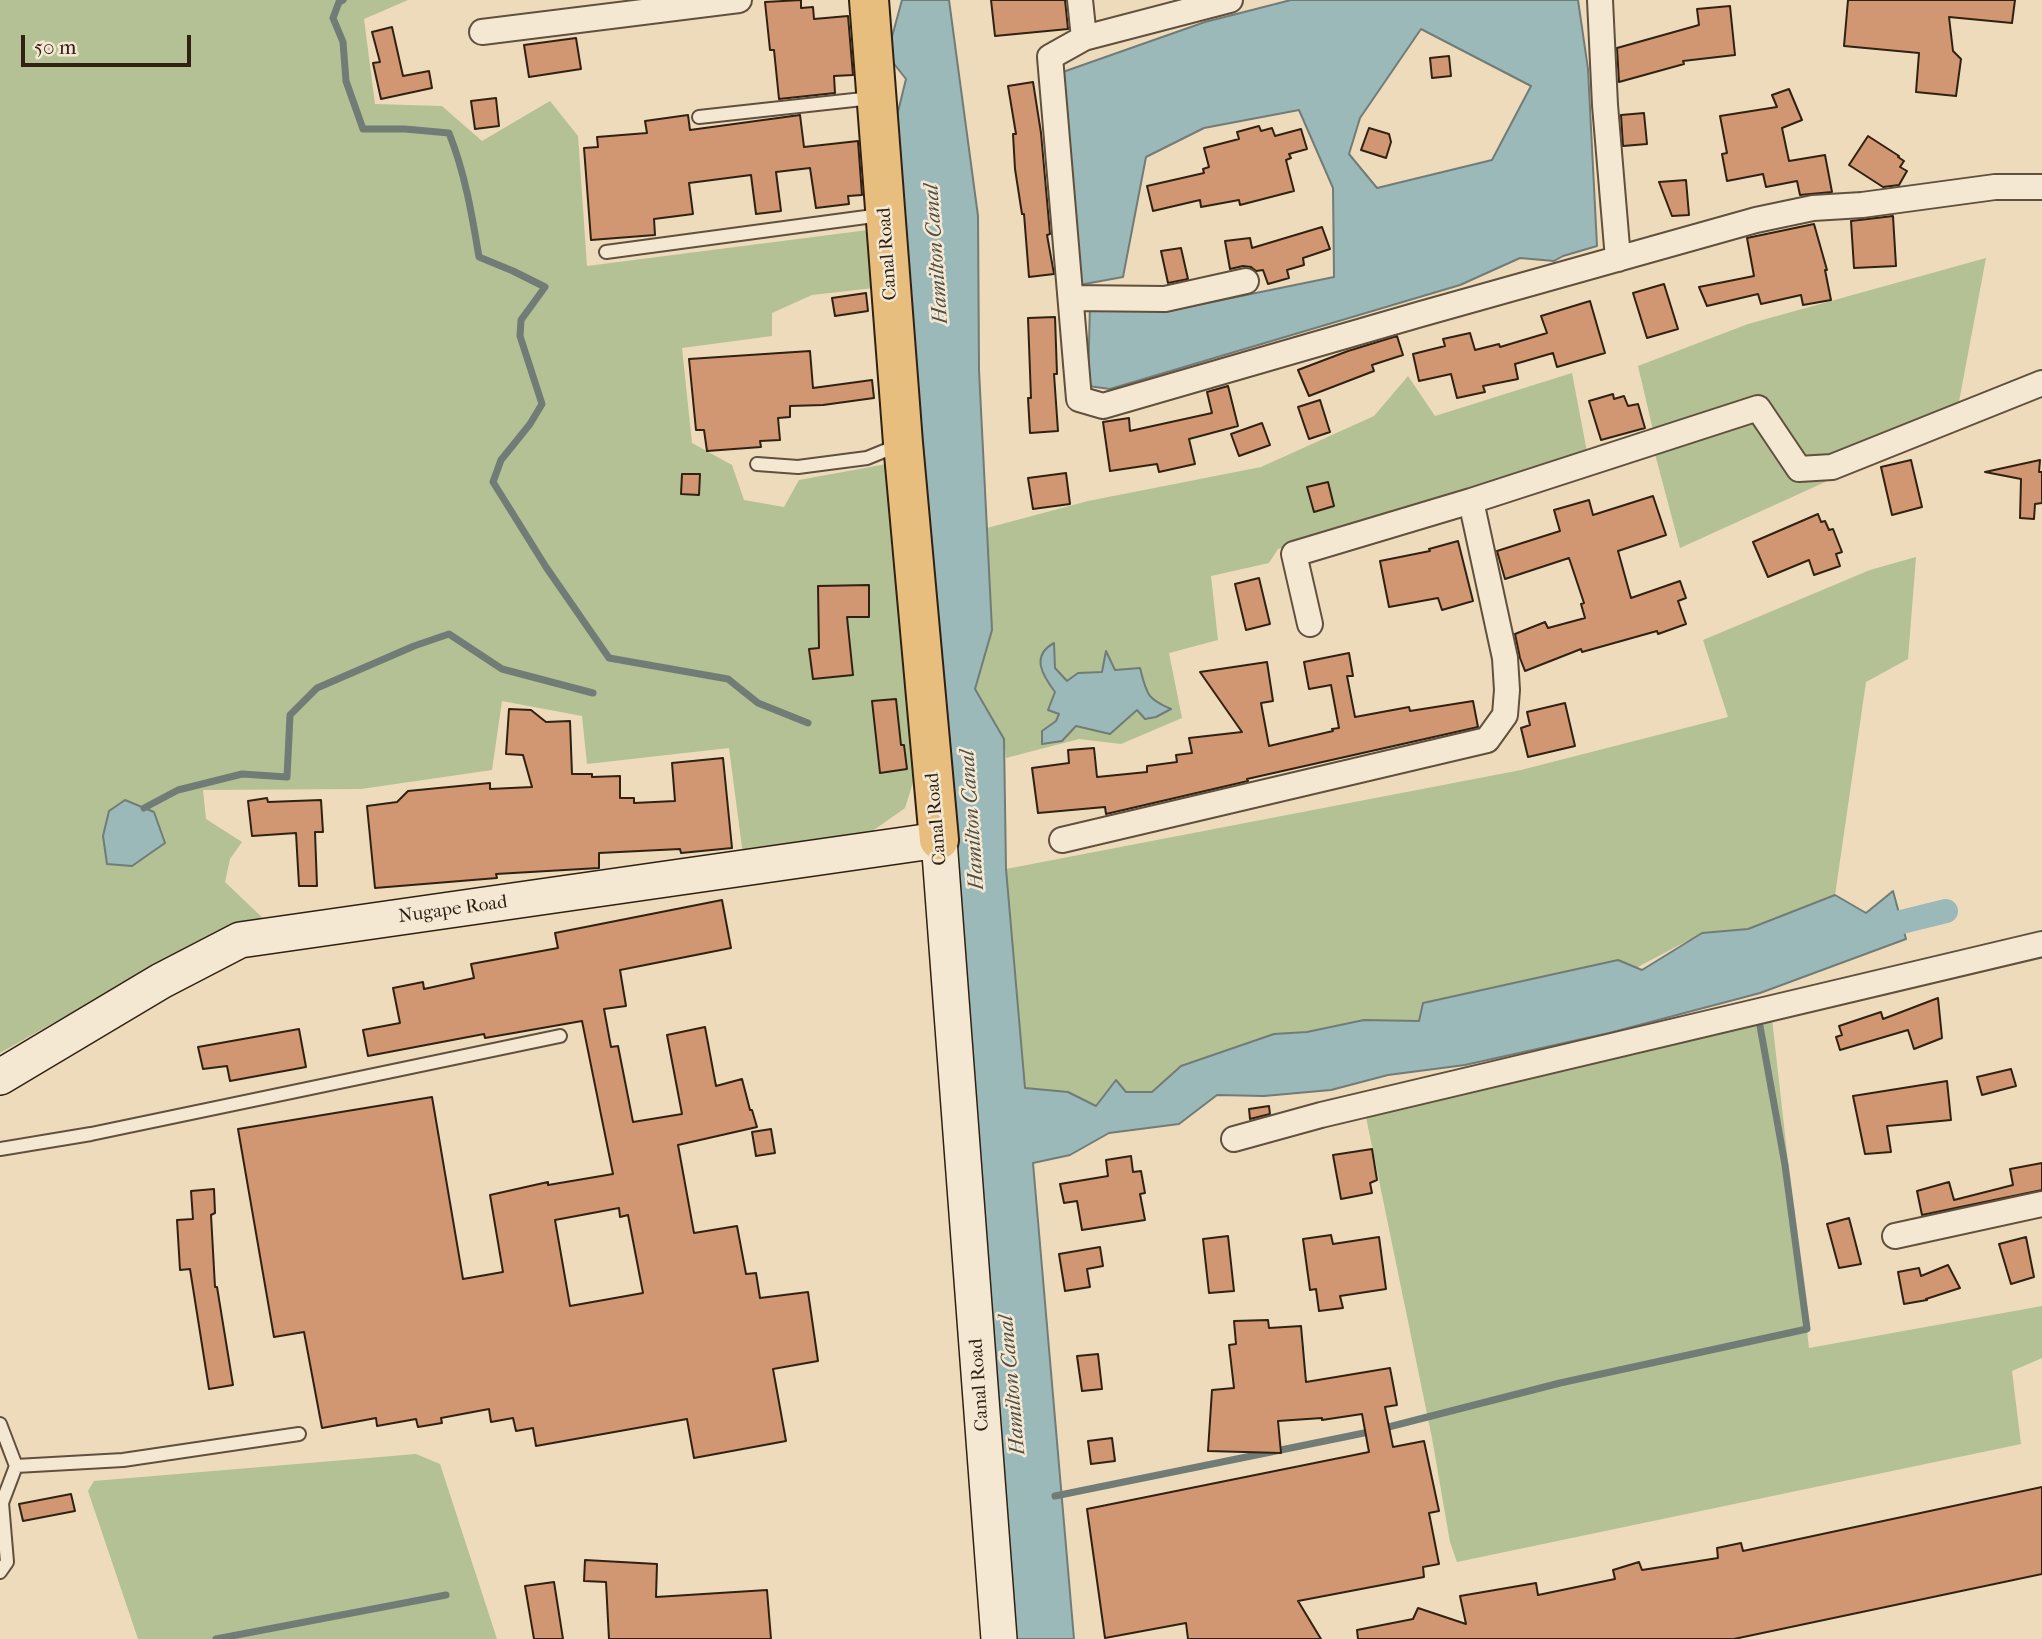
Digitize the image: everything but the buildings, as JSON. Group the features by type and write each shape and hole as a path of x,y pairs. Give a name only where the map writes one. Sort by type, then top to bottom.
{"main road":[{"name":"Canal Road","path":"869,0 903,443 939,840 999,1639"},
{"name":"Nugape Road","path":"0,1077 161,981 240,940 939,840"}],"street":[{"path":"482,32 739,0"},
{"path":"1080,0 1084,38"},
{"path":"1230,0 1084,38 1050,57 1079,398 1103,406 1756,220 1813,208 1862,205 1995,187 2042,187"},
{"path":"1600,0 1605,105 1618,259"},
{"path":"1071,298 1165,299 1246,281"},
{"path":"1310,624 1294,554 1471,501 1758,408 1799,469 1832,467 2042,383"},
{"path":"1062,840 1487,740 1505,715 1505,658 1471,501"},
{"path":"1234,1139 1335,1111 2042,944"},
{"path":"1895,1236 2042,1204"}],"lane":[{"path":"699,117 876,98"},
{"path":"606,252 885,214"},
{"path":"757,464 798,467 867,458 903,443"},
{"path":"0,1149 91,1134 560,1036"},
{"path":"0,1424 16,1466 2,1503 7,1562 0,1573"},
{"path":"16,1466 123,1460 299,1434"}],"green space":[{"path":"0,0 408,0 364,19 375,104 442,106 482,141 550,101 578,136 587,266 868,230 874,288 812,295 772,313 772,336 682,348 692,443 732,465 744,500 784,507 799,480 892,463 888,507 915,776 905,808 857,842 743,855 729,748 587,764 582,716 502,701 492,770 361,789 203,790 206,819 242,842 230,859 225,882 267,922 140,974 0,1053","holes":["126,800 154,812 104,836"]},
{"path":"1986,258 1958,407 1810,461 1762,397 1653,430 1638,366 1748,324"},
{"path":"1572,373 1587,452 1278,549 1269,563 1211,576 1218,640 1169,653 1182,718 1121,744 1079,739 1006,758 1004,739 975,690 992,630 987,528 1088,501 1261,467 1374,416 1408,376 1435,416"},
{"path":"1758,422 1787,476 1845,473 1680,548 1655,454"},
{"path":"1916,557 1908,659 1866,682 1835,895 1748,929 1702,933 1636,968 1618,960 1423,1003 1420,1021 1364,1020 1307,1032 1274,1034 1181,1066 1152,1092 1126,1092 1116,1080 1096,1106 1068,1092 1025,1088 1006,869 1521,770 1728,717 1703,640 1870,570"},
{"path":"1772,1019 1809,1348 2042,1306 2042,1358 2012,1371 2021,1444 1457,1562 1450,1542 1432,1438 1366,1117"},
{"path":"416,1454 440,1464 497,1639 138,1639 88,1491 94,1481"}],"water":[{"name":"Hamilton Canal","path":"902,0 949,0 978,216 979,370 992,630 975,689 1004,739 1006,869 1025,1088 1068,1092 1096,1106 1116,1080 1126,1092 1152,1092 1181,1066 1274,1034 1307,1032 1364,1020 1419,1021 1423,1003 1618,960 1642,970 1702,933 1748,929 1835,895 1866,913 1893,891 1906,939 1760,993 1609,1033 1465,1065 1388,1075 1331,1090 1264,1096 1217,1095 1179,1124 1109,1133 1070,1155 1033,1163 1074,1639 1010,1639 895,124 906,79 887,55"},
{"path":"1291,0 1578,0 1588,69 1597,246 1554,261 1520,258 1460,285 1110,389 1088,386 1090,304 1163,312 1334,277 1333,188 1299,110 1204,128 1146,157 1123,277 1079,285 1060,73 1205,22","holes":["1421,29 1531,86 1492,160 1377,188 1349,154 1360,118"]},
{"path":"1054,643 1055,668 1067,681 1078,673 1102,672 1106,651 1115,670 1140,668 1144,684 1152,698 1171,709 1145,719 1137,710 1110,734 1076,726 1062,741 1042,744 1042,731 1056,721 1059,714 1048,710 1055,692 1041,666 1042,654"},
{"path":"125,800 154,812 165,843 132,866 107,864 103,836 109,811"}],"waterway":[{"path":"343,0 339,2 333,18 343,42 346,81 363,129 449,133 464,179 479,257 545,287 521,320 520,336 542,404 530,424 501,460 493,482 546,567 609,658 728,679 758,703 808,723"},
{"path":"144,808 178,790 242,774 287,777 290,715 317,688 414,646 449,634 502,669 593,693"},
{"path":"1869,930 1946,911"},
{"path":"1055,1496 1369,1432 1560,1383 1807,1329 1785,1165 1760,1026"},
{"path":"216,1639 446,1595"}]}
